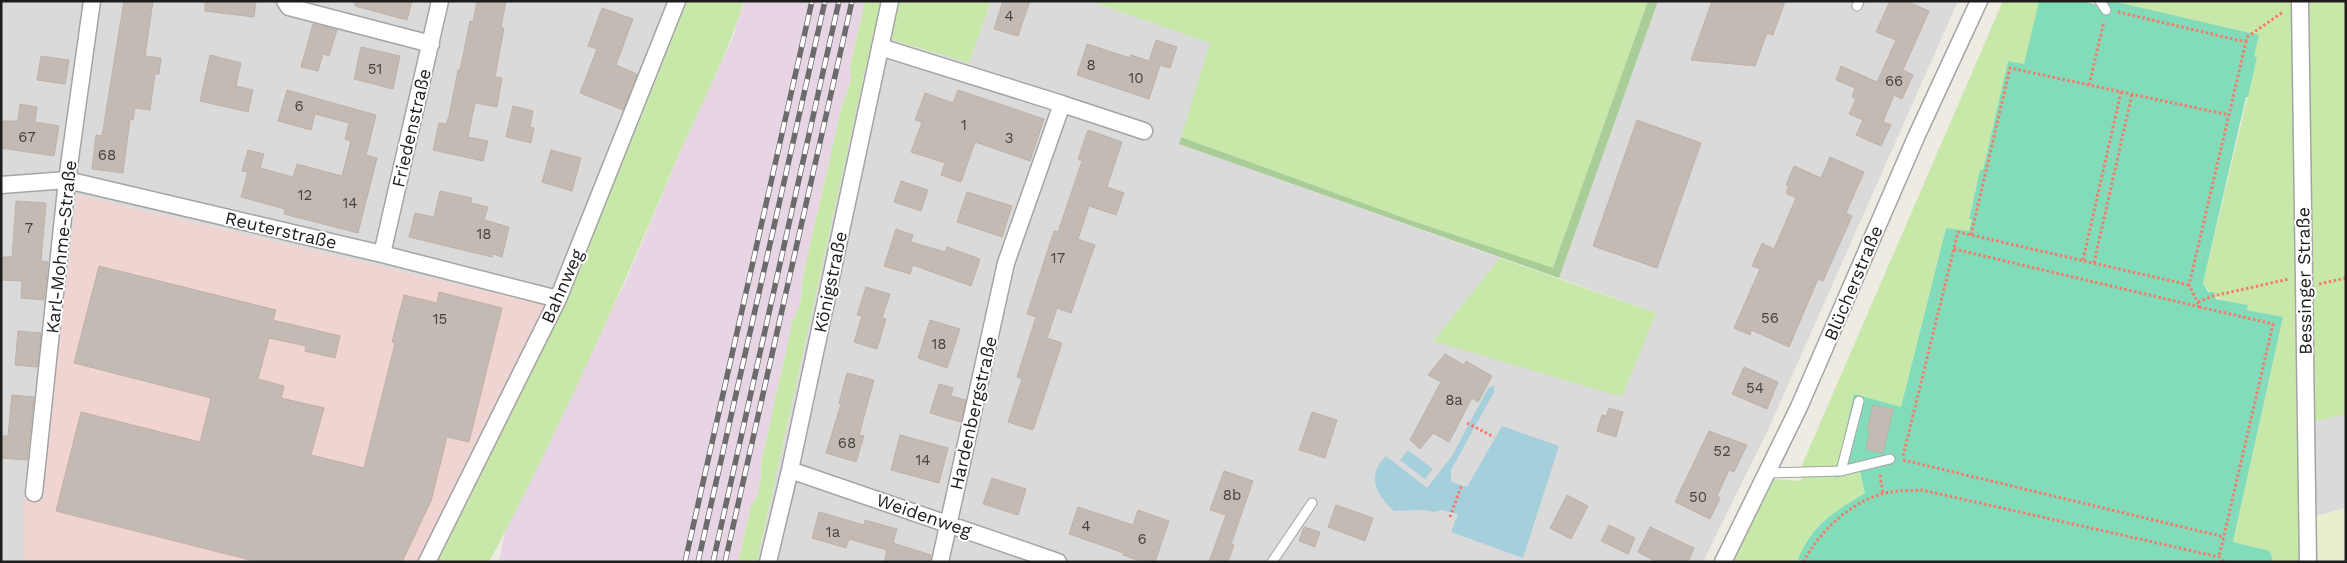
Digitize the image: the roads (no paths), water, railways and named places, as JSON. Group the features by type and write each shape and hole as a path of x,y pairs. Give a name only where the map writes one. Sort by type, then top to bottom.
{"street":[{"name":"Karl-Mohme-Straße","path":"34,493 68,180 92,1"},
{"path":"285,1 289,7 431,44"},
{"name":"Friedenstraße","path":"382,254 440,1"},
{"name":"Bahnweg","path":"427,562 558,299 677,1"},
{"name":"Königstraße","path":"768,562 790,470 890,1"},
{"name":"Blücherstraße","path":"1723,562 1799,407 1917,135 1979,1"},
{"name":"Bessinger Straße","path":"2295,4 2304,287 2308,562"},
{"path":"880,47 1144,131"},
{"name":"Hardenbergstraße","path":"940,562 1006,263 1062,104"},
{"name":"Reuterstraße","path":"1,185 68,180 382,254 558,299"},
{"name":"Weidenweg","path":"790,470 1058,562"}],"lane":[{"path":"2100,1 2106,10"},
{"path":"1841,471 1860,400"},
{"path":"1767,473 1841,471 1890,459"},
{"path":"1272,562 1312,503"}],"water":[{"path":"1494,386 1494,392 1451,470 1451,482 1467,487 1502,426 1559,446 1523,558 1451,532 1458,514 1441,510 1435,512 1423,510 1394,511 1382,498 1376,485 1376,471 1386,456 1427,488 1452,456 1488,388"},
{"path":"1408,450 1433,469 1425,479 1400,460"}],"railway":[{"path":"685,562 812,1"},
{"path":"698,562 825,1"},
{"path":"713,562 839,1"},
{"path":"725,562 852,1"}]}
